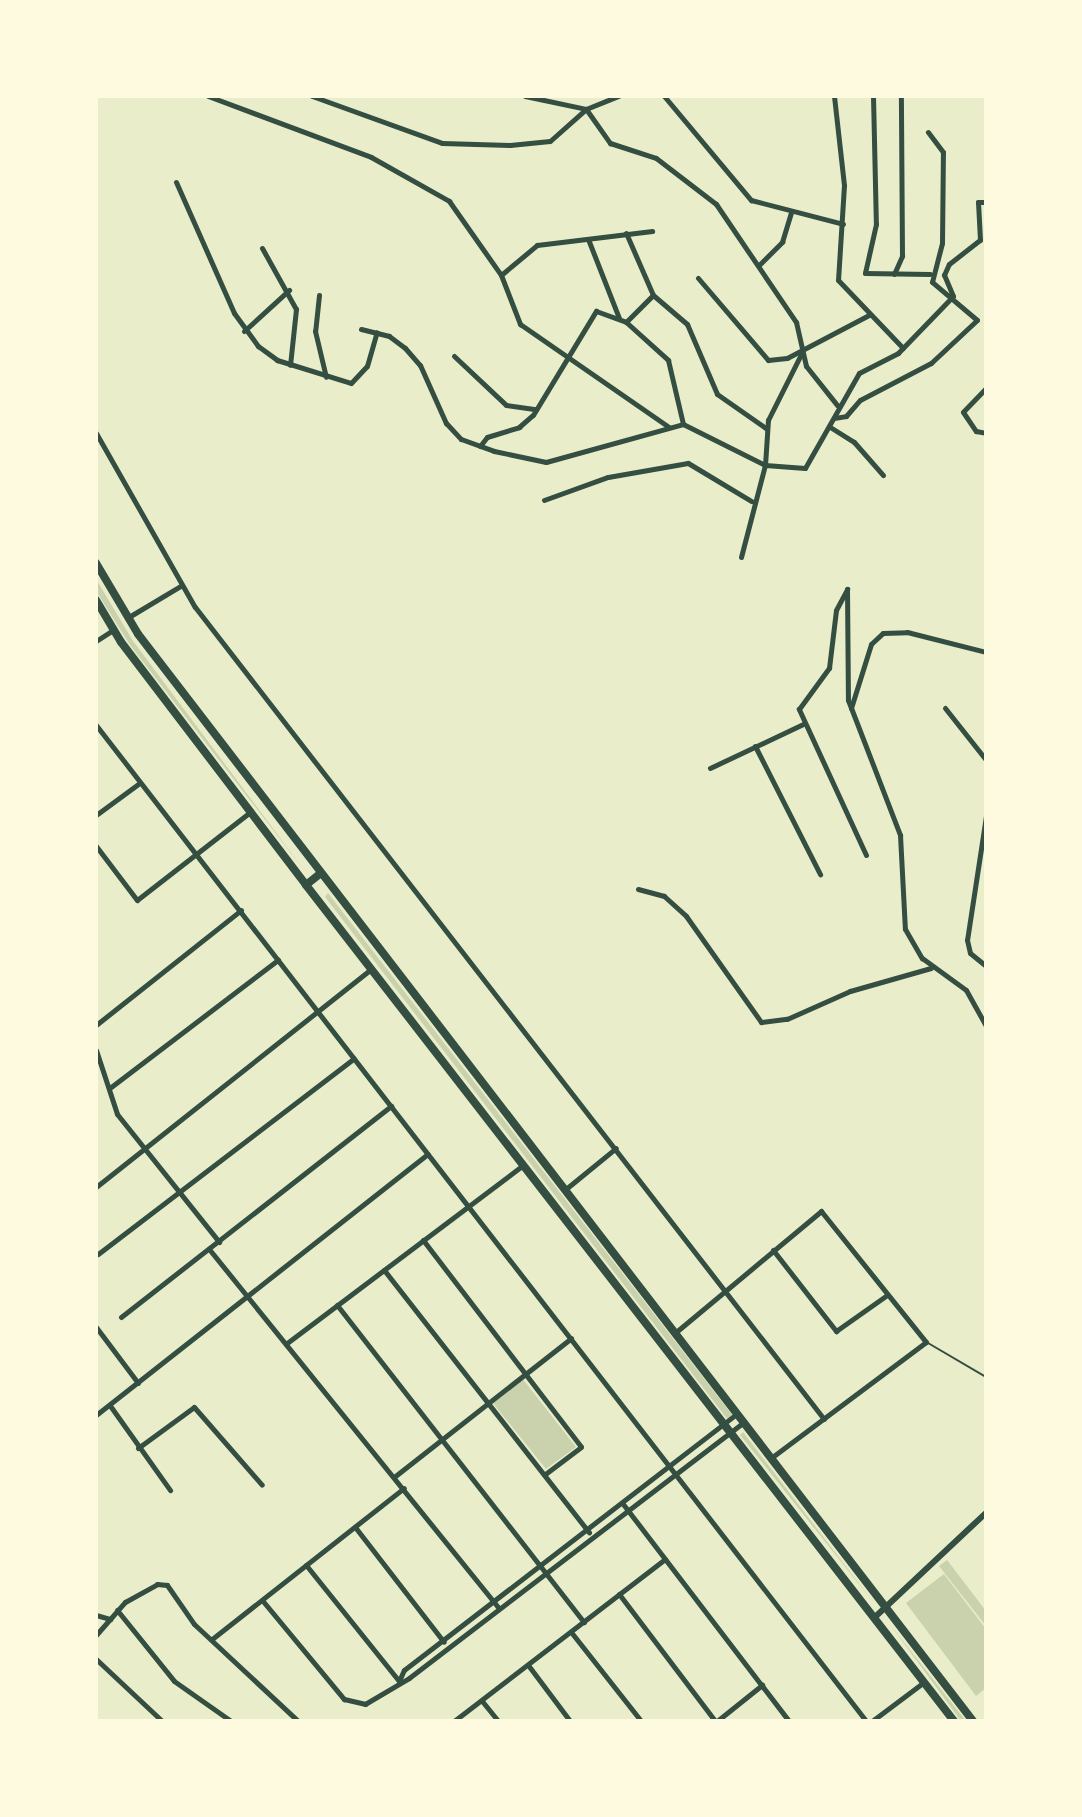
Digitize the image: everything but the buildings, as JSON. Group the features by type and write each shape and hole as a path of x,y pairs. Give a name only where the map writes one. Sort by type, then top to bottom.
{"main road":[{"path":"96,563 127,618 321,873 567,1188 973,1721"},
{"path":"96,600 113,630 250,812 954,1721"},
{"path":"306,885 321,873"}],"street":[{"path":"208,96 371,157 449,201 501,275 520,324 669,427"},
{"path":"312,96 442,143 550,141 586,109 618,96"},
{"path":"525,96 586,109 610,143 656,158 703,191 759,265 796,322 806,366 837,405"},
{"path":"664,96 751,200 843,224"},
{"path":"834,96 843,224 838,280 903,348"},
{"path":"873,96 876,224 865,273 930,274"},
{"path":"894,274 902,256 901,96"},
{"path":"834,418 846,416 860,400 931,363 975,325 973,314 953,296 932,282 930,274 942,243 943,152 928,132"},
{"path":"176,182 244,331 258,346 290,364 326,377 357,381 377,332"},
{"path":"953,296 944,275 949,264 980,240 978,202 986,202"},
{"path":"759,265 782,242 790,212"},
{"path":"501,275 537,245 652,231"},
{"path":"626,233 653,295 687,324 717,394 767,429"},
{"path":"588,239 619,318"},
{"path":"262,248 289,290 298,322 290,364"},
{"path":"698,278 768,360 788,358 869,315"},
{"path":"244,331 289,290"},
{"path":"319,295 315,331 326,377"},
{"path":"626,322 653,295"},
{"path":"361,329 377,332 420,365 446,423 461,440 480,446 546,462 684,424 765,465 805,468 830,427 837,405 859,373 903,348 953,296"},
{"path":"480,446 487,437 527,422 594,313 619,318 626,322 668,360 684,424"},
{"path":"741,557 752,501 765,465 767,429 802,349"},
{"path":"454,356 506,405 536,409"},
{"path":"986,388 963,412 976,431 986,433"},
{"path":"830,427 854,442 883,475"},
{"path":"96,433 182,585 824,1419"},
{"path":"544,500 608,477 688,463 752,501"},
{"path":"127,618 182,585"},
{"path":"866,855 829,767 803,724 801,701 829,668 836,610 847,589 850,710 900,835 905,929 931,968 966,990 986,1026"},
{"path":"96,641 113,630"},
{"path":"850,710 871,644 883,633 907,632 986,652"},
{"path":"945,708 986,760"},
{"path":"710,768 803,724"},
{"path":"96,725 138,784 196,852 866,1721"},
{"path":"755,746 820,874"},
{"path":"96,815 138,784"},
{"path":"96,846 137,900 250,812"},
{"path":"986,816 967,940 970,953 986,966"},
{"path":"638,889 664,896 686,916 761,1022 787,1019 850,991 931,968"},
{"path":"96,1025 241,910"},
{"path":"111,1087 278,960"},
{"path":"96,1187 140,1148 371,969"},
{"path":"96,1050 111,1087 117,1114 140,1148 181,1192 219,1242"},
{"path":"98,1254 354,1058"},
{"path":"121,1317 391,1106"},
{"path":"567,1188 616,1148"},
{"path":"96,1415 111,1407 138,1383 250,1298 428,1154"},
{"path":"287,1343 523,1165"},
{"path":"676,1332 821,1211 926,1342 772,1457"},
{"path":"423,1240 581,1447 544,1474"},
{"path":"209,1249 404,1488 499,1609"},
{"path":"773,1250 836,1331 887,1296"},
{"path":"384,1270 594,1538"},
{"path":"337,1305 584,1622"},
{"path":"96,1327 138,1383"},
{"path":"394,1477 571,1338"},
{"path":"111,1407 170,1490"},
{"path":"138,1448 194,1407 262,1485"},
{"path":"399,1682 404,1670 623,1504 738,1413"},
{"path":"262,1600 350,1704 369,1703 448,1648 744,1422"},
{"path":"212,1639 404,1488"},
{"path":"623,1504 789,1721"},
{"path":"874,1618 986,1513"},
{"path":"355,1527 448,1648"},
{"path":"454,1721 665,1559"},
{"path":"306,1565 399,1682"},
{"path":"96,1635 117,1610 163,1583 212,1639 298,1721"},
{"path":"619,1594 716,1721 762,1685"},
{"path":"117,1610 174,1681 231,1721"},
{"path":"96,1615 110,1619"},
{"path":"571,1632 641,1721"},
{"path":"96,1659 162,1721"},
{"path":"528,1665 570,1721"},
{"path":"872,1721 924,1682"},
{"path":"482,1701 498,1721"}],"lane":[{"path":"926,1342 986,1377"}],"green space":[{"path":"96,579 133,641 304,870 130,645 96,591"},
{"path":"328,893 733,1416 728,1420 325,897"},
{"path":"522,1378 576,1447 546,1469 492,1402"},
{"path":"743,1432 874,1603 740,1435"},
{"path":"947,1560 986,1611 986,1626 939,1566"},
{"path":"944,1574 986,1629 986,1688 976,1696 906,1603"},
{"path":"889,1623 966,1721 961,1721"}]}
